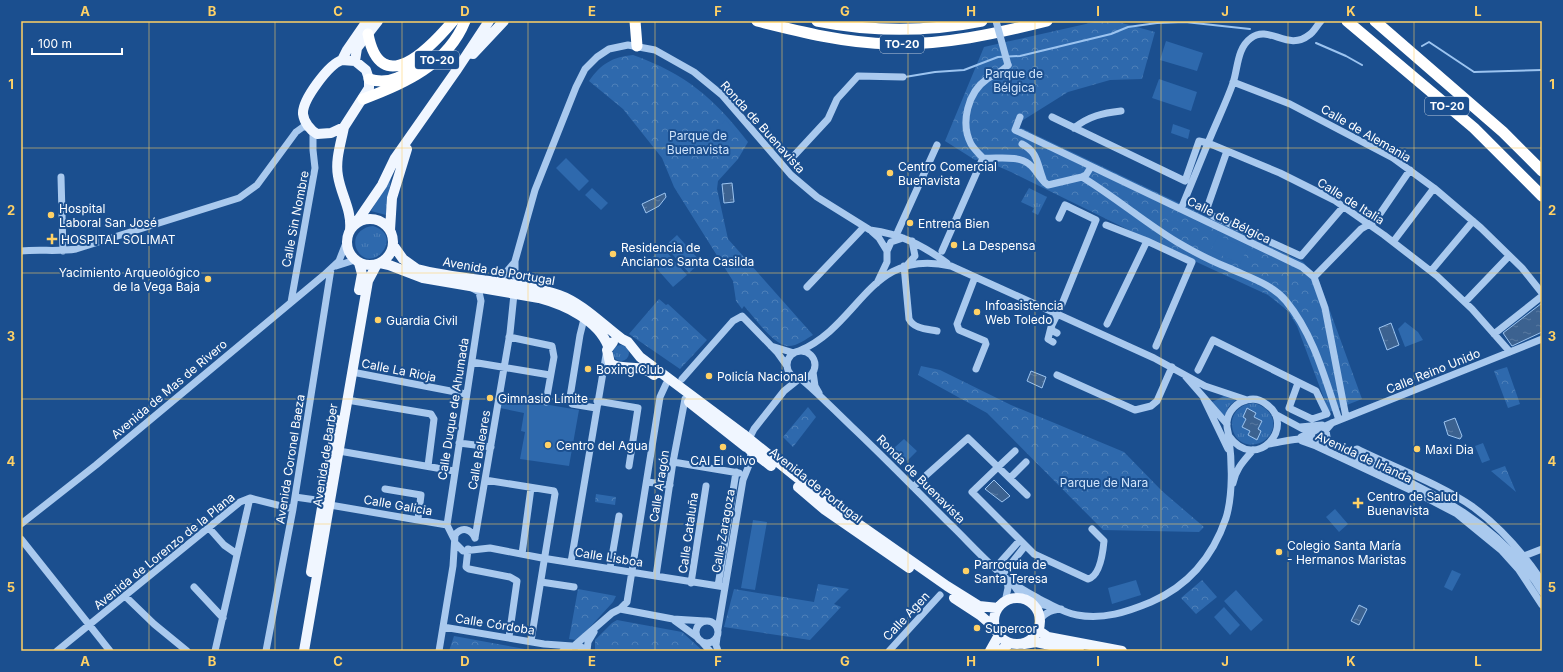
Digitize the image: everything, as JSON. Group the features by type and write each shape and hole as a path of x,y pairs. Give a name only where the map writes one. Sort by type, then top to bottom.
{"highway":[{"path":"368,34 371,48 376,57 385,64 397,67 416,58 440,37 453,21"},
{"name":"TO-20","path":"369,79 385,82 411,70 440,45 456,21"},
{"name":"TO-20","path":"363,99 404,83 427,68 448,47 465,21"},
{"path":"635,21 637,46"},
{"name":"TO-20","path":"757,21 829,38 891,44 956,40 988,35 1047,21"},
{"name":"TO-20","path":"817,21 873,29 901,29 944,27 982,21"},
{"name":"TO-20","path":"1347,21 1474,128 1542,196"},
{"name":"TO-20","path":"1375,21 1503,132 1542,171"}],"main road":[{"path":"342,60 347,50 368,21"},
{"path":"355,61 357,48 378,21"},
{"path":"415,130 403,158 392,198 390,230 393,245 389,256 382,264 368,265 357,261 348,249 346,243 358,221 382,185 395,158 489,21"},
{"path":"456,71 504,21"},
{"path":"344,127 322,135 311,129 303,114 307,100 331,66 342,60 355,61 366,70 369,79 369,88 344,127 340,149 338,175 351,221 383,222 390,230"},
{"path":"331,133 337,140 340,149"},
{"path":"345,199 354,210 358,221"},
{"name":"Avenida de Portugal","path":"393,245 403,259 417,269 491,286 514,294 553,302 568,308 602,334 607,350 618,366 646,369 830,504 947,586 979,606 1002,605"},
{"name":"Avenida de Barber","path":"304,651 361,280 361,269 357,261"},
{"name":"Avenida de Portugal","path":"382,264 415,276 470,287 491,286 523,288 560,296 571,302 628,342 640,357 748,445 755,459 825,510 980,615 997,632"},
{"name":"Avenida de Barber","path":"298,651 326,503 339,451 369,278 382,264"},
{"path":"607,350 614,341 622,339"},
{"path":"618,366 627,366 633,359 634,349"},
{"path":"990,651 997,632 994,618 1002,605 1011,599 1026,601 1035,608 1038,615 1038,626 1034,637 1000,651"},
{"path":"1038,626 1048,637 1122,651"},
{"path":"997,632 1015,644 1036,642 1079,651"}],"street":[{"path":"996,21 1008,66 1003,71 986,79 973,94 969,104 966,125 972,144 983,158 1021,160 1030,164 1044,183 1052,185 1082,177 1091,167"},
{"path":"1181,209 1233,82 1245,43 1250,38 1262,34 1272,35 1285,41 1294,41 1309,36 1318,22"},
{"name":"Ronda de Buenavista","path":"523,288 516,276 515,261 535,190 582,74 597,57 609,49 619,46 637,46 655,50 694,72 722,95 790,175 817,197 867,228 879,238 892,263 905,266"},
{"path":"790,160 828,119 837,99 858,76 903,77"},
{"name":"Calle de Alemania","path":"1233,82 1290,104 1393,158 1434,188 1473,221 1509,256 1542,293"},
{"path":"1074,128 1086,118 1104,113 1122,111"},
{"name":"Calle de Bélgica","path":"1020,117 1015,130 1302,268 1314,278"},
{"path":"1052,117 1184,181 1199,141 1208,143"},
{"path":"21,251 33,249 63,251 239,198 257,185 296,132 303,127 311,129"},
{"name":"Calle Sin Nombre","path":"291,302 315,168 311,129"},
{"name":"Calle de Italia","path":"1208,143 1280,173 1343,207 1368,224 1431,271 1465,302 1510,352"},
{"path":"1022,144 1032,150 1035,155 1044,183"},
{"path":"898,231 937,145"},
{"path":"1228,151 1206,211 1213,216 1301,256 1343,207"},
{"path":"942,251 983,158"},
{"path":"1336,421 1325,308 1314,278 1361,229 1375,221 1410,170"},
{"path":"61,177 64,197 63,251"},
{"path":"1082,177 1112,195 1178,242 1223,265 1252,276 1286,300 1302,325 1317,354 1336,421"},
{"path":"1393,242 1434,188"},
{"path":"1059,218 1065,205 1096,220 1062,304"},
{"path":"1431,271 1473,221"},
{"path":"1106,225 1192,262 1156,346"},
{"name":"Ronda de Buenavista","path":"867,228 893,234 912,241 951,266 1058,313 1172,367 1184,376 1227,424 1230,461 1230,505 1218,539 1202,564 1180,584 1159,598 1129,610 1111,615 1090,616 1072,614 1058,608 1007,579"},
{"path":"807,287 867,228"},
{"path":"887,253 891,242 904,238"},
{"path":"912,241 915,256 905,266 909,319 911,323 918,327 937,330"},
{"path":"1107,324 1146,241"},
{"name":"Avenida de Mas de Rivero","path":"21,524 96,465 331,269 339,261 346,243"},
{"name":"Ronda de Buenavista","path":"877,283 886,267 887,253"},
{"path":"1465,302 1509,256"},
{"name":"Avenida de Mas de Rivero","path":"331,269 357,261"},
{"name":"Ronda de Buenavista","path":"491,286 502,277 515,261"},
{"name":"Ronda de Buenavista","path":"797,352 822,339 877,283 905,266 926,262 951,266"},
{"name":"Avenida Coronel Baeza","path":"266,651 293,509 331,269"},
{"path":"975,277 957,324 959,330 985,341 986,344 976,370"},
{"path":"481,301 491,286"},
{"path":"470,287 479,292 481,301"},
{"name":"Calle Baleares","path":"475,539 509,337 514,294"},
{"path":"1494,334 1542,296"},
{"name":"Calle Duque de Ahumada","path":"447,523 481,301"},
{"path":"1053,342 1049,340 1048,336 1058,313"},
{"path":"682,380 733,321 742,316 771,346 794,377 800,379 807,378 813,372 815,368 814,359 810,354 771,346"},
{"path":"584,319 570,397 572,404 638,408 629,466"},
{"path":"1051,327 1053,331 1057,333"},
{"path":"509,337 552,346 554,357 546,402"},
{"name":"Ronda de Buenavista","path":"814,359 822,339"},
{"name":"Calle Reino Unido","path":"1292,440 1542,339"},
{"path":"1198,370 1212,340 1298,382 1316,391 1327,414 1308,420 1290,408 1298,382"},
{"path":"571,562 602,371 607,350"},
{"path":"786,390 789,378 787,361 797,352"},
{"path":"472,362 550,375"},
{"path":"602,371 618,366"},
{"path":"1057,375 1135,410 1151,406 1157,401 1172,367"},
{"name":"Calle La Rioja","path":"352,372 466,394"},
{"name":"Ronda de Buenavista","path":"813,372 815,386 820,396"},
{"name":"Ronda de Buenavista","path":"1184,376 1224,394 1247,400 1264,402 1275,414"},
{"name":"Ronda de Buenavista","path":"800,379 820,396 1007,579 1026,601 1058,608"},
{"path":"748,445 754,429 786,390 800,379"},
{"path":"630,612 627,602 660,397 666,384"},
{"name":"Calle Aragón","path":"656,576 673,462 685,399"},
{"name":"Ronda de Buenavista","path":"1204,399 1224,439 1230,461"},
{"path":"347,400 431,414 434,419 428,466"},
{"path":"1227,424 1228,416 1233,409 1247,400"},
{"path":"1269,444 1275,435 1277,427 1275,414"},
{"name":"Avenida de Irlanda","path":"1275,414 1347,453 1418,482 1472,507 1504,534 1524,556 1542,581"},
{"path":"1328,444 1326,430 1336,421"},
{"name":"Calle Reino Unido","path":"1300,427 1336,421"},
{"path":"1229,436 1238,446 1253,450"},
{"path":"912,487 968,438 1027,495"},
{"name":"Avenida de Irlanda","path":"1269,444 1309,438 1328,444"},
{"name":"Avenida de Irlanda","path":"1300,440 1417,493 1457,514 1501,550 1519,570 1542,605"},
{"path":"459,443 491,447"},
{"name":"Ronda de Buenavista","path":"1231,488 1235,474 1241,463 1253,450 1269,444"},
{"path":"339,451 454,471"},
{"path":"1015,451 972,492 1022,543 1034,554 1088,579 1097,574 1104,541 1092,528"},
{"name":"Calle Zaragoza","path":"721,587 745,474 755,459"},
{"path":"673,462 745,474"},
{"path":"1010,478 1026,462"},
{"name":"Calle Zaragoza","path":"718,629 721,606 721,587 736,472"},
{"path":"485,480 554,491 555,494 542,582 531,641"},
{"path":"647,482 670,486"},
{"name":"Avenida de Irlanda","path":"1418,482 1458,506 1496,536 1518,558 1542,592"},
{"name":"Calle Cataluña","path":"691,583 706,486"},
{"path":"522,554 531,488"},
{"path":"385,489 422,495 418,519"},
{"name":"Calle Galicia","path":"295,497 447,523 454,541"},
{"path":"215,651 250,498"},
{"name":"Avenida de Lorenzo de la Plana","path":"57,651 240,502 250,498 293,509"},
{"path":"610,568 619,516"},
{"path":"447,523 461,530 469,530 475,539 474,544 466,550 453,566"},
{"path":"209,528 224,545 237,554"},
{"path":"439,651 453,566 454,541 457,532 461,530"},
{"path":"21,539 110,651"},
{"name":"Calle Lisboa","path":"475,539 490,548"},
{"path":"454,541 466,550"},
{"path":"1002,605 1008,588 1007,579 1022,543"},
{"path":"995,568 1022,543"},
{"name":"Calle Lisboa","path":"466,550 490,548 545,559 610,568 721,587"},
{"path":"1524,556 1542,549"},
{"path":"466,550 466,567 469,569 510,577 517,581 509,637"},
{"path":"542,582 574,587"},
{"path":"194,587 223,618"},
{"name":"Calle Agen","path":"889,651 940,595"},
{"path":"125,596 154,624 188,651"},
{"path":"563,651 573,646 627,602"},
{"name":"Calle Zaragoza","path":"707,621 721,606"},
{"path":"1038,626 1045,614 1058,608"},
{"path":"620,609 673,620 707,621 715,623 718,629 716,644 718,651"},
{"path":"673,620 699,639 710,651"},
{"path":"699,639 697,627 707,621"},
{"name":"Calle Córdoba","path":"443,627 544,644 579,646 587,651"},
{"path":"587,651 588,642 596,628"},
{"path":"699,639 710,643 717,637"},
{"name":"Calle Córdoba","path":"544,644 552,651"}],"green space":[{"name":"Parque de Bélgica","path":"1099,21 1115,21 1155,32 1142,79 1110,80 1068,92 1015,125 1303,262 1318,278 1362,399 1329,412 1297,326 1288,311 1268,295 1149,240 1011,172 981,159 975,160 945,141 984,47"},
{"path":"1166,41 1203,53 1197,71 1160,60"},
{"name":"Parque de Buenavista","path":"633,55 669,70 698,89 711,100 748,142 738,159 718,181 717,189 728,239 813,335 794,345 787,346 770,335 744,306 742,309 736,301 733,281 674,187 662,158 623,109 589,81 598,70 608,62"},
{"path":"1159,79 1197,92 1191,111 1152,98"},
{"path":"726,120 737,135 727,143 716,128"},
{"path":"1173,124 1190,130 1188,139 1171,133"},
{"path":"566,158 589,181 579,191 556,168"},
{"path":"391,177 386,215 371,211"},
{"path":"592,188 608,203 601,210 585,195"},
{"path":"1029,188 1047,197 1038,215 1032,212 1034,208 1021,202"},
{"path":"373,226 382,231 386,238 386,245 383,252 370,259 363,257 357,250 355,241 356,237 361,231 365,228"},
{"path":"677,235 701,262 689,273 665,246"},
{"path":"1218,235 1247,249 1240,264 1211,250"},
{"path":"663,248 687,275 673,287 649,260"},
{"path":"659,299 666,305 668,304 707,340 680,369 629,334"},
{"path":"1405,322 1418,332 1423,340 1405,347 1398,329"},
{"path":"618,345 624,345 629,350 627,359 624,361 618,361 613,356 613,350"},
{"name":"Parque de Nara","path":"921,366 940,370 1011,405 1124,452 1162,491 1204,527 1199,532 1103,530 987,413 918,375"},
{"path":"1507,367 1520,404 1508,408 1494,371"},
{"path":"1224,396 1236,400 1229,406 1224,417 1212,402"},
{"name":"Centro del Agua","path":"502,397 579,410 569,466 520,459 525,432 521,431 524,413 500,408"},
{"path":"1254,403 1264,407 1270,414 1273,428 1270,435 1263,442 1247,444 1240,441 1235,434 1232,427 1233,419 1236,412 1243,406","holes":["1255,413 1254,417 1257,429 1261,431 1248,435 1250,431 1242,427 1246,419"]},
{"path":"808,407 816,417 793,447 783,437"},
{"path":"904,439 917,451 907,461 894,448"},
{"path":"1483,443 1490,460 1482,463 1475,446"},
{"path":"1505,466 1516,492 1491,471"},
{"path":"596,494 616,497 615,505 595,502"},
{"path":"1335,509 1348,524 1339,532 1326,517"},
{"path":"753,520 767,522 755,590 741,588"},
{"path":"1452,570 1461,574 1452,591 1444,587"},
{"path":"1136,580 1141,595 1112,604 1108,588"},
{"path":"1202,580 1217,597 1196,614 1181,598"},
{"path":"818,584 849,589 834,604 841,607 810,640 724,627 734,589 814,602"},
{"path":"578,589 616,596 613,602 580,638 576,640 569,639"},
{"path":"1236,590 1263,620 1251,631 1224,601"},
{"path":"1224,607 1240,625 1230,635 1214,617"},
{"path":"617,620 682,632 703,651 595,651 595,640"},
{"path":"454,636 536,651 449,651"}],"water":[{"path":"732,183 734,202 724,203 722,184"},
{"path":"665,193 666,197 659,206 646,213 642,204"},
{"path":"1542,303 1542,332 1512,346 1503,333"},
{"path":"1391,323 1399,345 1387,350 1379,328"},
{"path":"1031,371 1046,377 1042,388 1027,381"},
{"path":"1247,408 1256,413 1254,417 1262,421 1258,429 1261,431 1257,440 1248,435 1250,431 1242,427 1246,419 1243,417"},
{"path":"1455,418 1462,436 1460,439 1448,435 1444,422"},
{"path":"994,480 1010,496 1002,502 985,489"},
{"path":"1359,605 1367,609 1359,625 1351,621"}],"waterway":[{"path":"905,77 935,72 964,70 998,57 1020,56 1111,34 1128,27 1157,23 1185,22 1250,29"},
{"path":"1422,46 1429,42 1474,72 1542,70"},
{"path":"1316,43 1346,56 1362,65"}],"place":[{"name":"Centro Comercial Buenavista","path":"890,173"},
{"name":"Hospital Laboral San José","path":"51,215"},
{"name":"Entrena Bien","path":"910,223"},
{"name":"HOSPITAL SOLIMAT","path":"52,239"},
{"name":"La Despensa","path":"954,245"},
{"name":"Residencia de Ancianos Santa Casilda","path":"613,254"},
{"name":"Yacimiento Arqueológico de la Vega Baja","path":"208,279"},
{"name":"Infoasistencia Web Toledo","path":"977,312"},
{"name":"Guardia Civil","path":"378,320"},
{"name":"Boxing Club","path":"588,369"},
{"name":"Policía Nacional","path":"709,376"},
{"name":"Gimnasio Límite","path":"490,398"},
{"name":"Centro del Agua","path":"548,445"},
{"name":"CAI El Olivo","path":"723,447"},
{"name":"Maxi Dia","path":"1417,449"},
{"name":"Centro de Salud Buenavista","path":"1358,503"},
{"name":"Colegio Santa María - Hermanos Maristas","path":"1279,552"},
{"name":"Parroquia de Santa Teresa","path":"966,571"},
{"name":"Supercor","path":"977,628"}]}
